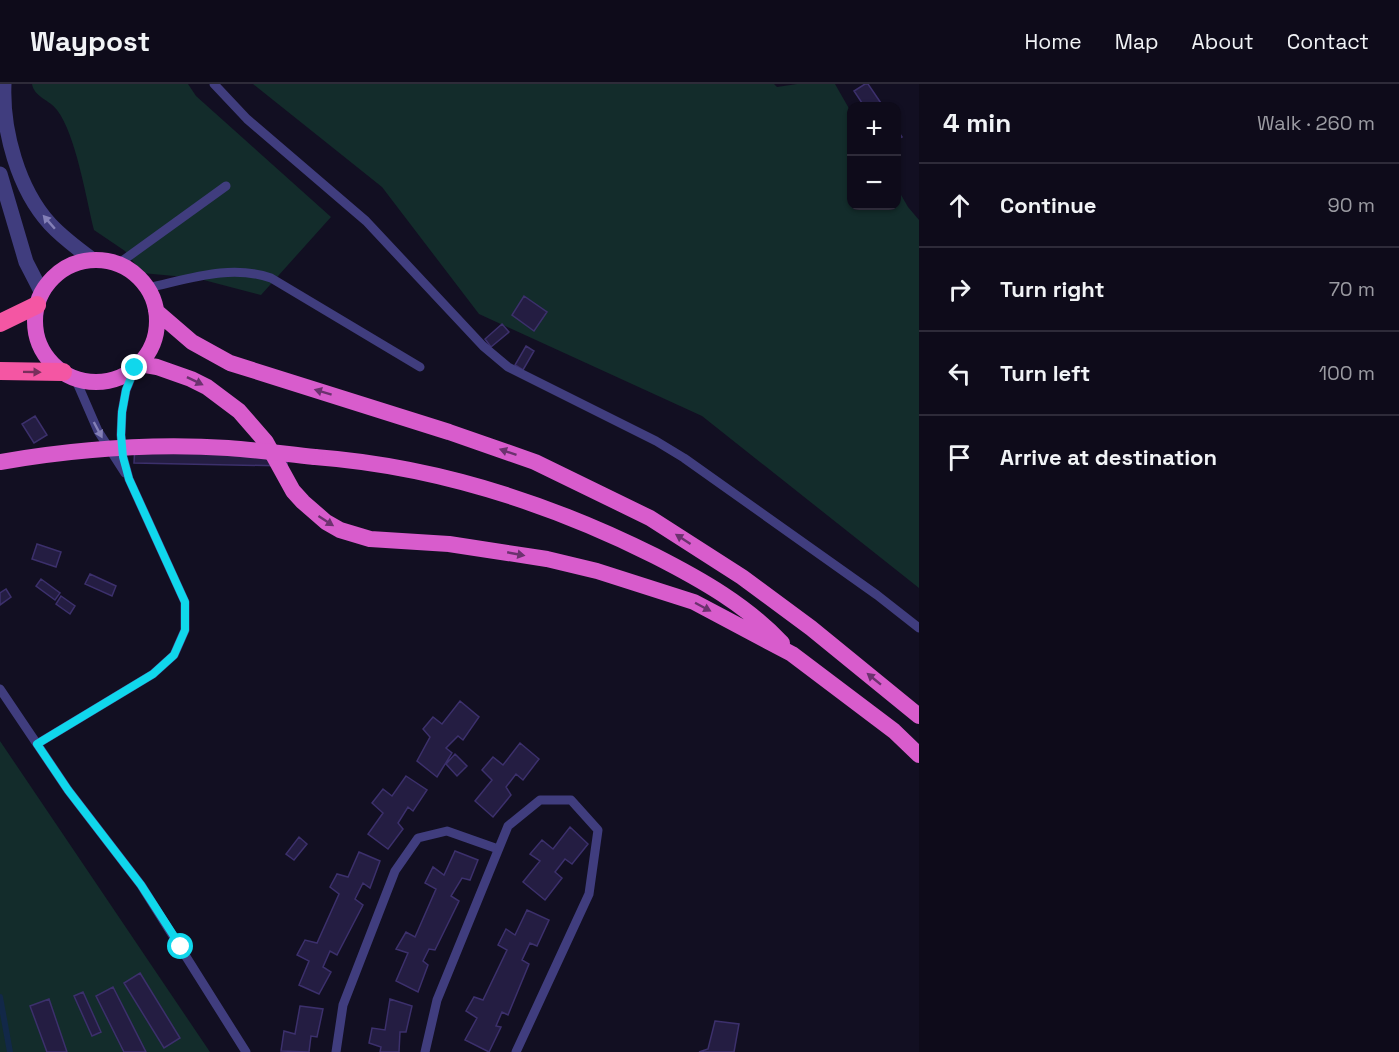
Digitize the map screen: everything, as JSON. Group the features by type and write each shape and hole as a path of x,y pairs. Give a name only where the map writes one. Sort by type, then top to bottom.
{"highway":[{"path":"0,323 40,299 58,273 75,264 93,260 118,264 135,274 147,288 156,311 156,334 152,345 137,366 124,375 106,381 87,381 69,375 0,371"},
{"path":"40,299 36,324 40,343 54,364 69,375"},
{"path":"156,311 192,342 230,363 449,432 535,462 650,518 742,577 811,628 919,716"},
{"path":"137,366 157,367 191,379 207,387 239,411 266,442 293,491 314,513 340,530 370,539 449,544 497,550 597,571 694,602 792,654"},
{"path":"0,462 53,453 141,446 228,448 362,460 486,489 542,507 628,543 736,601 792,654 894,731 919,755"},
{"path":"736,601 811,628"}],"street":[{"path":"4,84 9,136 24,183 35,205 65,239 93,260"},
{"path":"0,174 26,262 40,299"}],"lane":[{"path":"214,84 247,119 366,221 476,340 508,367 656,441 684,458 877,595 919,628"},
{"path":"118,264 226,186"},
{"path":"147,288 217,272 260,274 271,278 420,367"},
{"path":"129,479 123,457 122,412 126,390 137,366"},
{"path":"37,744 153,674 174,655 185,630 185,602 129,479 98,431 69,375"},
{"path":"0,689 68,790 141,885 246,1052"},
{"path":"425,1052 437,1000 508,826 540,800 571,800 598,830 589,894 516,1052"},
{"path":"336,1052 343,1005 395,871 418,838 447,831 498,849"}],"green space":[{"path":"32,84 188,84 196,96 331,217 261,295 196,278 142,273 125,251 94,230 80,167 70,135 57,110 36,92"},
{"path":"253,84 774,84 777,87 797,84 835,84 847,105 847,210 901,210 901,195 919,220 919,588 702,416 479,314 382,187"},
{"path":"0,741 210,1052 0,1052"}],"building":[{"path":"868,84 880,102 861,102 854,91"},
{"path":"524,296 547,312 534,331 512,315"},
{"path":"502,324 509,332 491,347 485,339"},
{"path":"526,346 534,351 523,370 515,365"},
{"path":"35,416 47,435 34,443 22,424"},
{"path":"135,445 288,447 287,466 134,463"},
{"path":"37,544 61,552 56,567 32,559"},
{"path":"90,574 116,586 112,596 85,584"},
{"path":"41,579 60,593 55,600 36,586"},
{"path":"6,589 11,597 0,605 0,593"},
{"path":"61,596 75,606 70,614 56,604"},
{"path":"460,701 479,717 463,740 458,736 446,748 452,753 437,777 417,761 430,737 423,729 433,717 442,724"},
{"path":"520,743 539,759 523,780 516,774 506,787 511,795 493,817 475,801 492,780 482,770 493,757 503,765"},
{"path":"455,754 467,766 457,776 446,764"},
{"path":"406,776 427,790 413,811 408,807 398,823 403,829 388,849 368,834 383,813 372,803 383,789 392,796"},
{"path":"570,827 588,844 572,864 565,859 555,872 562,878 545,900 523,882 540,861 530,854 542,840 553,849"},
{"path":"299,837 307,844 294,860 286,854"},
{"path":"455,851 478,860 470,880 462,878 451,896 459,901 435,950 429,949 423,961 428,965 418,992 396,981 408,953 396,949 406,932 415,937 436,889 425,883 433,867 444,875"},
{"path":"359,852 380,861 370,888 363,883 355,899 363,905 337,955 330,951 323,967 331,972 319,994 299,985 309,961 297,955 305,940 317,943 339,894 330,887 337,874 348,877"},
{"path":"527,910 549,920 537,946 530,943 522,960 529,964 508,1015 502,1012 496,1026 501,1027 489,1052 465,1040 477,1018 466,1011 474,997 483,1000 507,950 498,945 506,929 515,935"},
{"path":"140,973 180,1038 164,1048 124,983"},
{"path":"113,987 146,1052 124,1052 96,996"},
{"path":"83,992 101,1032 92,1036 74,996"},
{"path":"49,999 67,1052 47,1052 30,1006"},
{"path":"390,999 412,1006 406,1032 400,1032 399,1052 380,1052 381,1047 369,1043 372,1028 385,1030"},
{"path":"300,1006 323,1009 317,1037 311,1036 309,1052 281,1051 284,1031 295,1034"},
{"path":"715,1021 739,1024 734,1052 699,1052 708,1049"}],"waterway":[{"path":"0,997 10,1052"}],"route":[{"path":"135,368 126,390 122,412 123,457 129,479 185,602 185,630 174,655 153,674 37,744 68,790 141,885 181,947"}]}
